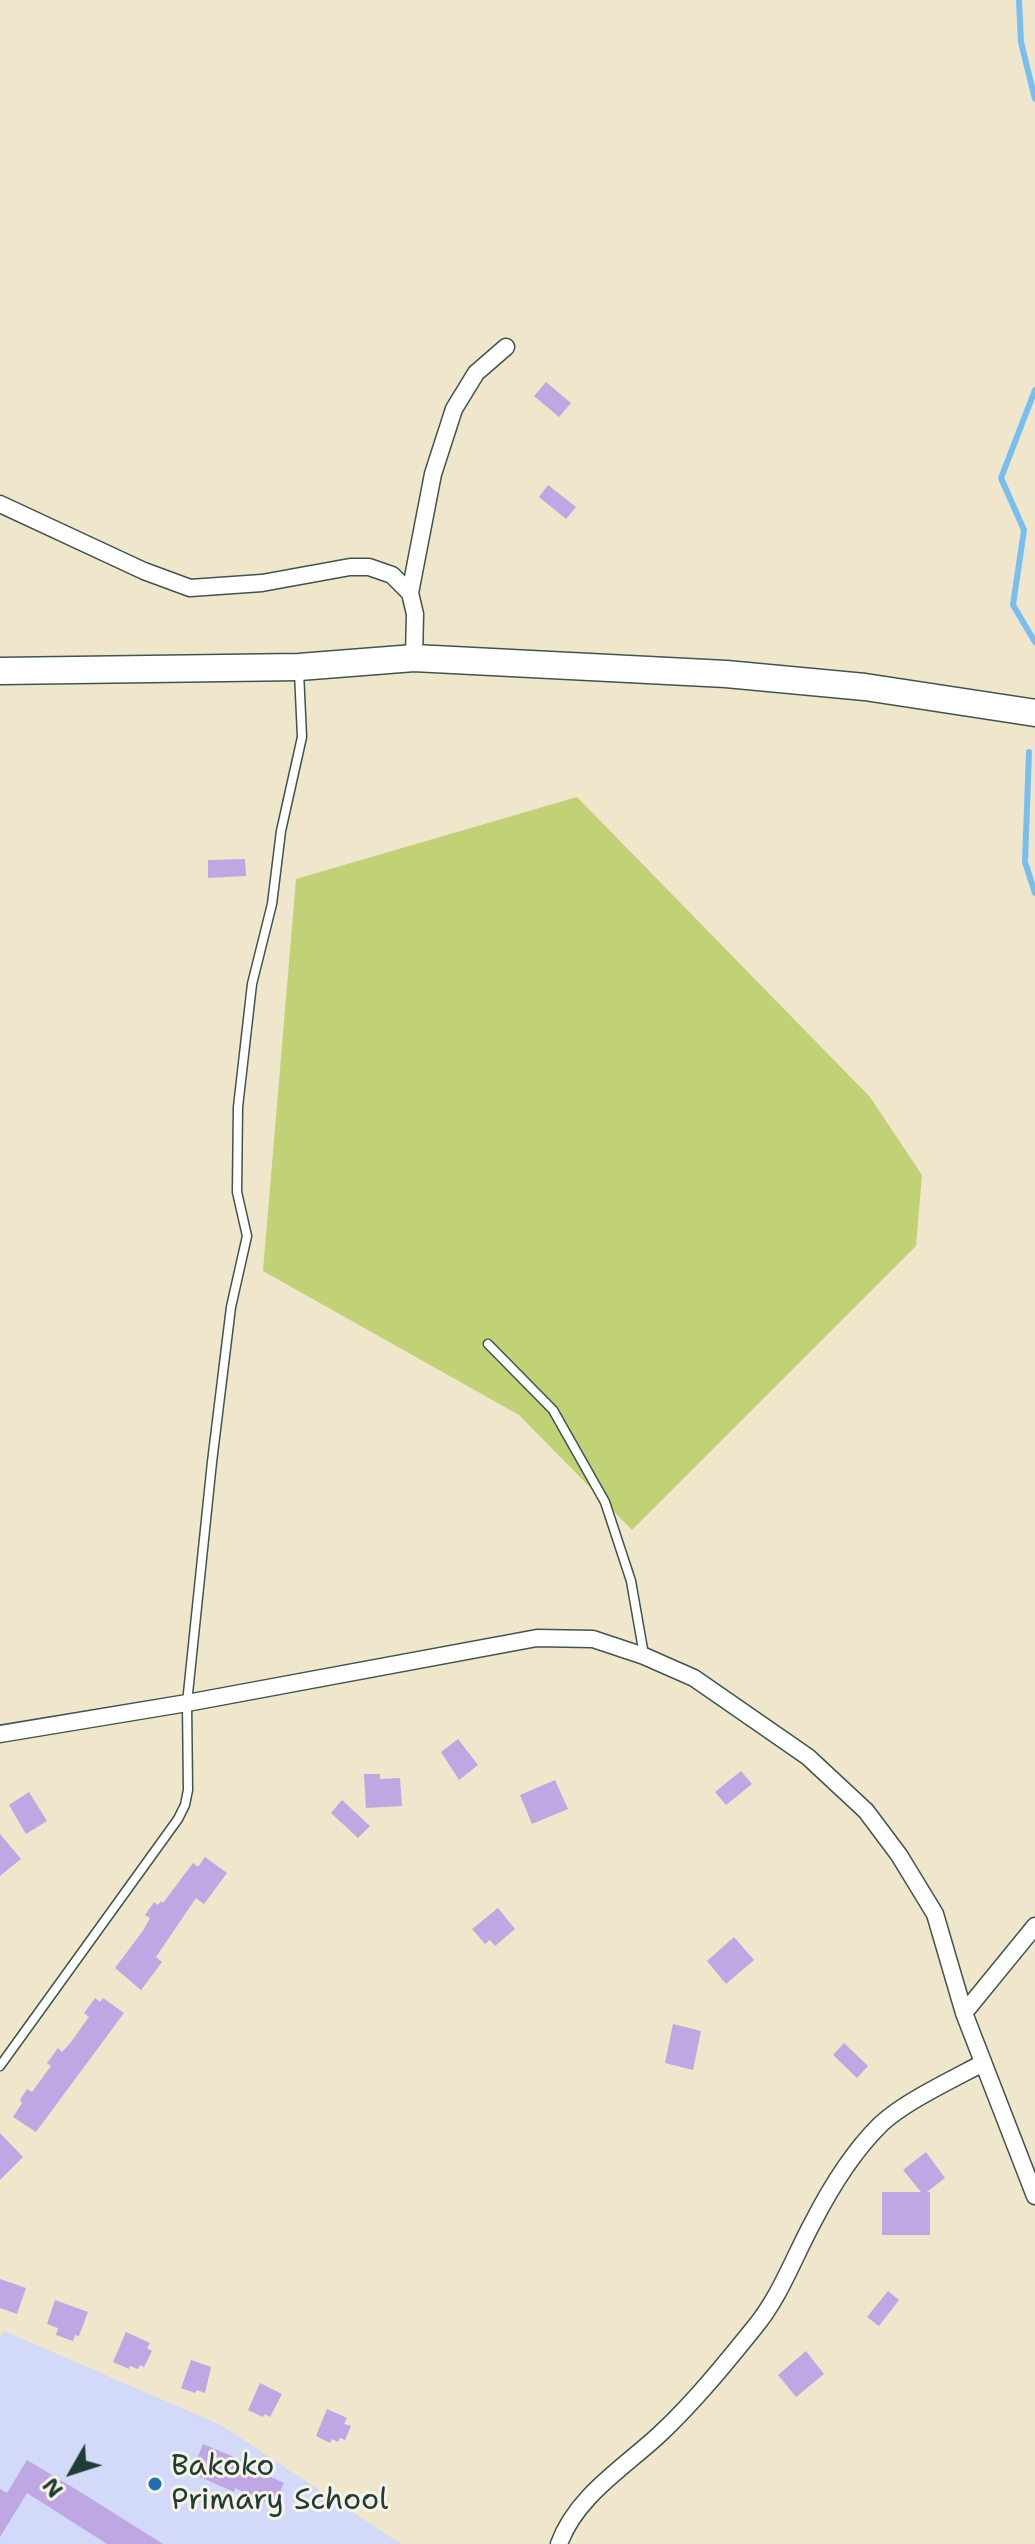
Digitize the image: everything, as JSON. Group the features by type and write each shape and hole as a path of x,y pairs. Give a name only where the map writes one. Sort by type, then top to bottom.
{"main road":[{"path":"0,671 299,667 414,658 726,674 865,687 1035,713"}],"street":[{"path":"414,658 415,614 410,593 433,474 454,409 476,373 506,347"},
{"path":"0,504 144,571 190,588 262,583 350,567 369,567 392,575 410,593"},
{"path":"0,1734 537,1638 593,1639 644,1656 694,1678 808,1757 866,1811 899,1855 935,1914 964,2013 1035,2196"},
{"path":"964,2013 1035,1926"},
{"path":"559,2544 565,2526 585,2500 663,2432 755,2327 772,2303 815,2218 853,2158 880,2125 926,2094 983,2063"}],"lane":[{"path":"0,2066 178,1819 188,1790 187,1703 231,1307 247,1236 237,1192 240,1091 252,984 272,904 281,831 302,737 299,667"},
{"path":"488,1344 553,1410 605,1502 631,1581 644,1656"}],"shaded area":[{"name":"Bakoko Primary School","path":"4,2331 221,2425 401,2544 0,2544 0,2337"}],"green space":[{"path":"577,797 870,1097 922,1175 916,1246 632,1530 519,1415 263,1271 296,879"}],"building":[{"path":"546,382 571,403 559,417 534,396"},
{"path":"548,485 576,507 566,519 539,497"},
{"path":"245,859 246,876 208,878 208,860"},
{"path":"458,1739 478,1765 459,1780 441,1752"},
{"path":"741,1771 752,1784 726,1805 715,1792"},
{"path":"364,1774 380,1774 380,1779 400,1778 402,1806 366,1808"},
{"path":"555,1780 568,1809 532,1824 520,1795"},
{"path":"29,1792 47,1821 26,1834 9,1805"},
{"path":"342,1800 370,1826 358,1838 331,1813"},
{"path":"0,1834 21,1859 0,1876"},
{"path":"205,1857 227,1873 204,1904 196,1898 156,1957 162,1962 141,1990 115,1968 142,1932 150,1918 145,1915 154,1902 158,1905 161,1901 163,1903 193,1863 198,1867"},
{"path":"498,1908 515,1929 495,1946 490,1940 485,1944 472,1929"},
{"path":"734,1937 754,1960 726,1984 707,1961"},
{"path":"95,1998 100,2002 103,1998 124,2013 36,2132 13,2117 22,2103 20,2100 27,2089 32,2092 51,2066 47,2063 58,2048 62,2052 71,2042 89,2017 84,2013"},
{"path":"673,2024 701,2031 693,2070 665,2063"},
{"path":"844,2043 868,2066 857,2078 833,2055"},
{"path":"0,2133 23,2157 0,2180"},
{"path":"926,2152 945,2178 927,2192 930,2192 930,2235 882,2235 882,2192 921,2192 903,2170"},
{"path":"0,2279 26,2288 17,2314 0,2308"},
{"path":"888,2291 899,2300 879,2326 867,2317"},
{"path":"55,2300 88,2312 79,2336 75,2335 73,2341 56,2335 58,2328 47,2324"},
{"path":"126,2332 150,2343 147,2348 152,2351 144,2367 140,2365 138,2369 130,2366 129,2369 113,2362"},
{"path":"806,2351 824,2374 796,2397 778,2375"},
{"path":"191,2360 211,2367 205,2393 181,2388"},
{"path":"260,2383 282,2394 270,2417 248,2410"},
{"path":"327,2409 347,2418 344,2424 351,2426 345,2440 340,2438 338,2442 332,2439 330,2443 316,2436"},
{"path":"203,2444 246,2462 245,2465 284,2483 274,2506 191,2473"},
{"path":"27,2460 163,2544 107,2544 27,2493 0,2537 0,2489 7,2493"}],"waterway":[{"path":"1019,0 1021,42 1035,99"},
{"path":"1035,390 1001,478 1024,530 1013,605 1035,642"},
{"path":"1029,752 1025,862 1035,893"}],"place":[{"name":"Bakoko Primary School","path":"155,2484"}]}
